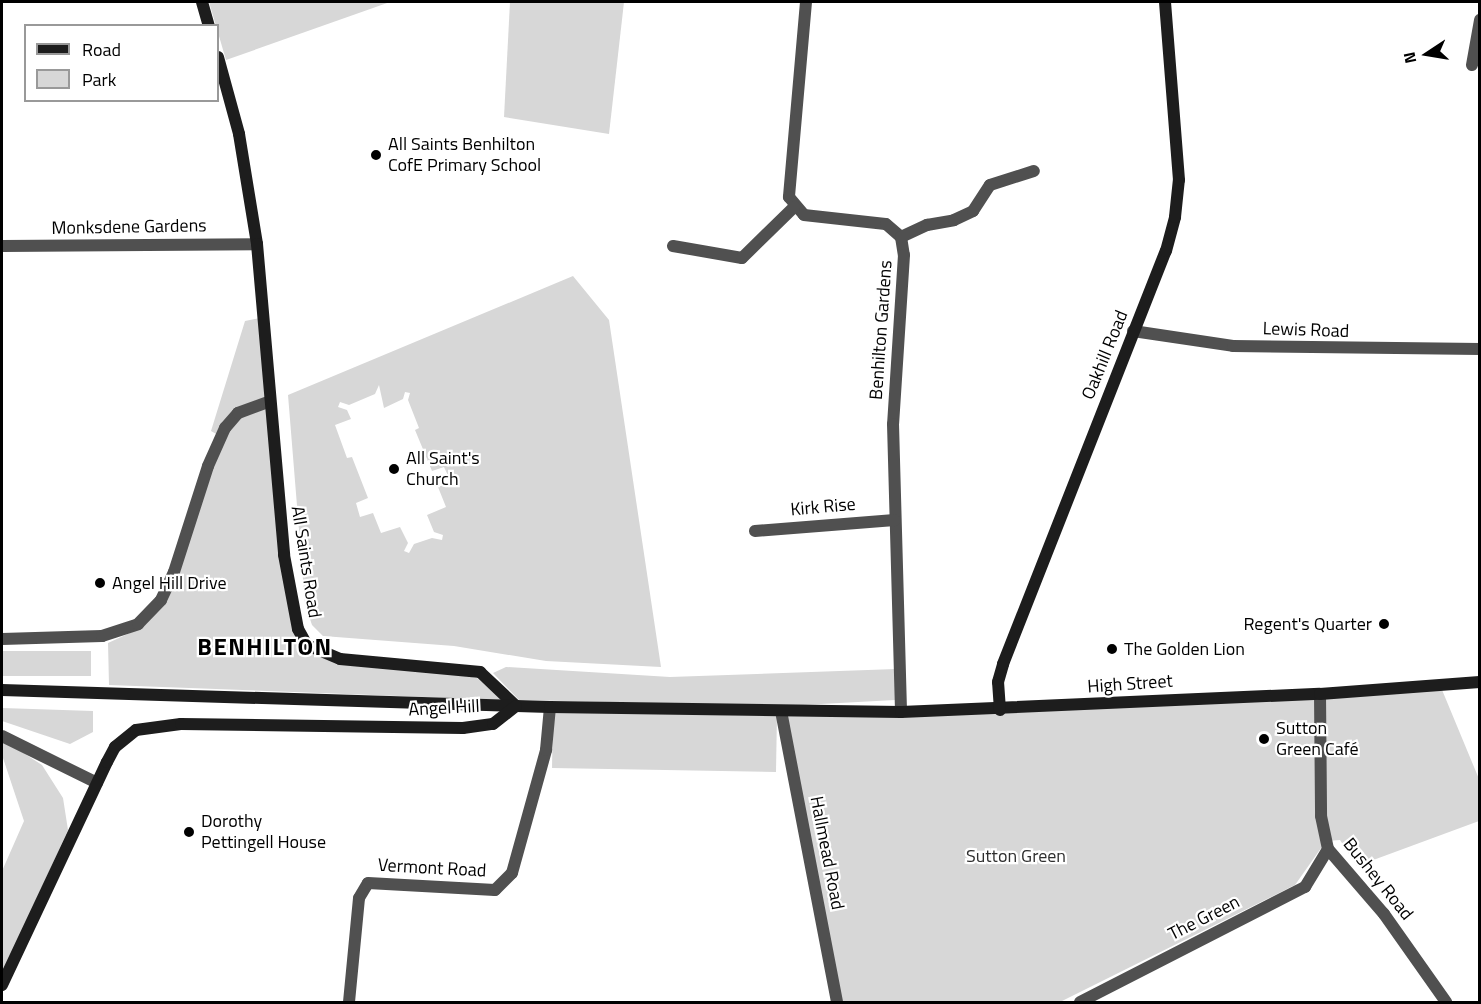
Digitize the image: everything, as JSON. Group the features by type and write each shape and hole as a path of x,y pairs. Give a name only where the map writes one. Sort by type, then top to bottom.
{"main road":[{"path":"202,2 208,24"},
{"name":"Oakhill Road","path":"1000,710 998,682 1003,664 1166,251 1179,180 1165,2"},
{"name":"All Saints Road","path":"219,61 239,134 257,244 269,402 288,585 298,629 308,645 340,659 480,672 516,706"},
{"name":"High Street","path":"516,706 901,712 1000,710 1320,694 1479,682"},
{"name":"Angel Hill","path":"2,690 516,706"},
{"name":"Angel Hill","path":"2,985 115,747 136,730 156,726 463,728 493,724 516,706"}],"street":[{"path":"673,246 742,258 794,207 787,188 806,2"},
{"path":"1472,65 1479,20"},
{"path":"901,237 927,225 954,220 973,210 990,185 1035,171"},
{"name":"Benhilton Gardens","path":"794,207 816,218 886,224 901,237 903,289 892,424 903,663 901,712"},
{"name":"Monksdene Gardens","path":"2,246 257,244"},
{"name":"Lewis Road","path":"1133,330 1233,346 1479,349"},
{"path":"2,639 102,636 138,624 161,600 225,428 238,413 269,402"},
{"name":"Kirk Rise","path":"755,531 895,519"},
{"name":"Bushey Road","path":"1320,694 1321,816 1328,849 1384,914 1446,1002"},
{"name":"Vermont Road","path":"349,1002 359,898 368,883 495,890 512,873 546,750 550,707"},
{"name":"Hallmead Road","path":"782,711 837,1002"},
{"path":"2,736 97,783"},
{"name":"The Green","path":"1080,1002 1305,887 1328,849"}],"green space":[{"path":"209,2 390,2 226,60 219,36 219,24 215,24"},
{"path":"510,2 624,2 609,134 504,117"},
{"path":"573,276 609,320 661,667 546,661 454,646 323,636 312,625 305,604 288,395","holes":["379,385 384,408 403,399 405,392 410,393 408,400 419,428 415,430 432,471 444,467 451,482 438,487 446,507 427,515 434,532 443,535 442,540 432,538 414,544 409,553 404,551 408,543 400,527 381,533 373,513 360,517 356,503 368,498 352,457 347,458 335,425 351,419 347,410 338,407 340,402 349,405 375,394"]},
{"path":"260,318 279,537 306,649 477,678 503,700 109,685 108,643 143,627 165,602 223,438 211,431 245,321"},
{"path":"2,651 91,651 91,676 2,676"},
{"path":"506,667 670,677 896,669 895,700 784,706 519,700 493,673"},
{"name":"Sutton Green","path":"1440,685 1479,779 1479,821 1357,866 1340,840 1326,841 1295,885 1060,1002 842,1002 787,716"},
{"path":"2,708 93,711 93,732 70,744 2,721"},
{"path":"553,712 777,716 776,772 552,768"},
{"path":"2,739 42,765 63,798 68,830 2,974 2,871 24,821 2,755"}],"place":[{"name":"All Saints Benhilton CofE Primary School","path":"376,155"},
{"name":"All Saint's Church","path":"394,469"},
{"name":"Angel Hill Drive","path":"100,583"},
{"name":"Regent's Quarter","path":"1384,624"},
{"name":"The Golden Lion","path":"1112,649"},
{"name":"Sutton Green Café","path":"1264,739"},
{"name":"Dorothy Pettingell House","path":"189,832"}],"district":[{"name":"BENHILTON","path":"265,647"}]}
